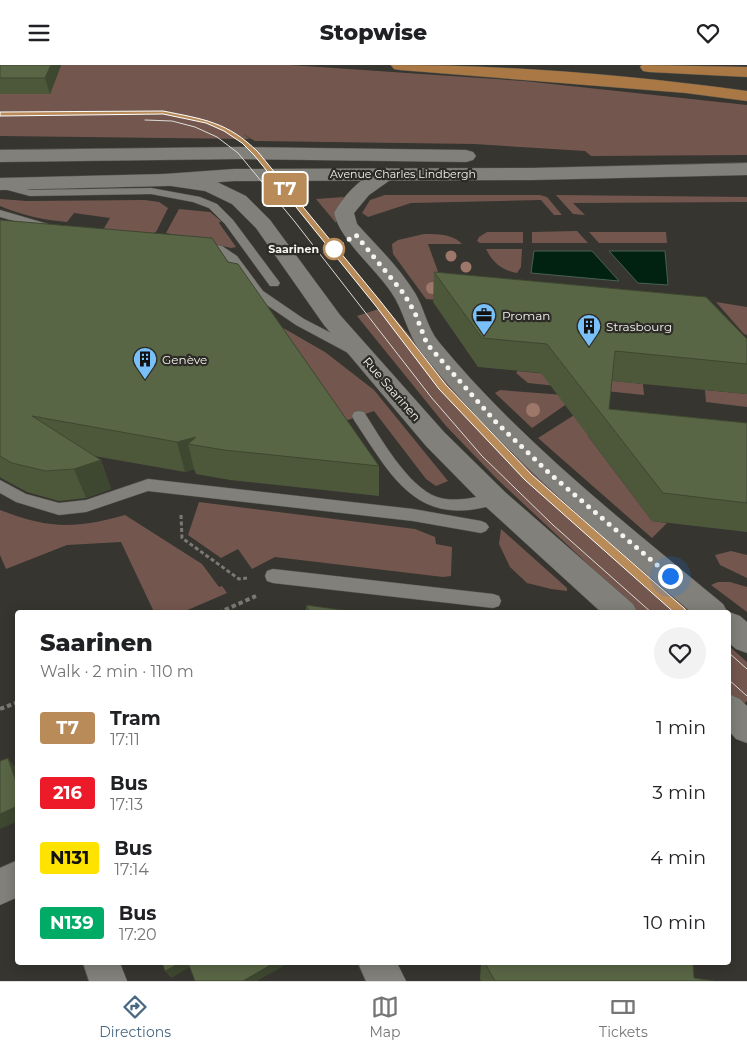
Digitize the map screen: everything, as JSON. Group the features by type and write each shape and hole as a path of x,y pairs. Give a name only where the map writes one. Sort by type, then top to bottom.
{"highway":[{"path":"400,65 686,88 747,96"},
{"path":"628,66 747,72"}],"main road":[{"name":"Avenue Charles Lindbergh","path":"0,156 238,153 443,155 747,167"},
{"name":"Avenue Charles Lindbergh","path":"0,184 234,175 532,174 747,167"},
{"path":"386,174 358,194 348,204 344,213 347,225 404,294 415,313 427,344 495,421 549,473 611,528 709,610"},
{"name":"Rue Saarinen","path":"165,179 210,187 239,200 263,224 332,320 435,439 495,499 619,610"},
{"path":"731,627 747,640"},
{"path":"731,711 747,728"},
{"path":"0,887 15,879"},
{"path":"103,965 108,981"},
{"path":"378,965 387,981"}],"lane":[{"path":"0,184 30,193 151,191 196,199 213,206 229,222 274,283"},
{"path":"0,213 68,231"},
{"path":"192,245 218,249 233,259 259,294 300,322 363,355"},
{"path":"359,416 391,462 417,492 430,500 454,505 495,499"},
{"path":"0,485 21,498 59,509 86,506 148,485 414,515 481,527"},
{"path":"273,576 493,601"}],"path":[{"path":"180,511 182,538 210,558"},
{"path":"0,709 15,703"}],"shaded area":[{"path":"61,65 290,65 524,81 747,105 747,155 591,156 585,151 474,144 255,141 243,134 250,139 0,136 0,94 50,94"},
{"path":"385,195 540,195 547,197 562,215 554,215 541,200 411,203 368,217 362,213 370,200"},
{"path":"556,195 747,197 747,202 573,203 585,215 573,214"},
{"path":"344,197 336,211 336,223 316,199"},
{"path":"0,199 27,201 145,200 159,202 168,208 156,232 152,234 103,230 110,218 74,213 67,222 33,217 0,206"},
{"path":"179,209 210,212 221,221 219,223 236,247 231,248 166,233"},
{"path":"577,231 588,243 532,243 532,232"},
{"path":"487,232 523,232 523,243 480,243 477,241 479,237"},
{"path":"589,232 666,232 667,243 599,243"},
{"path":"424,234 449,236 462,244 428,244 441,280 511,307 426,299 393,254 392,244 398,240"},
{"path":"486,249 522,249 521,267 517,273 503,268 491,258"},
{"path":"534,251 592,251 619,281 531,273"},
{"path":"609,251 665,251 668,285 638,283"},
{"path":"716,302 747,307 747,335 744,334"},
{"path":"385,307 488,426 612,543 688,610 637,610 497,479 446,426 357,316"},
{"path":"264,317 325,352 374,390 448,481 436,486 426,479 374,411 345,421"},
{"path":"518,371 643,384 644,395 528,383 516,373"},
{"path":"500,390 564,395 571,401 532,428 495,393"},
{"path":"705,390 747,394 747,407 706,402"},
{"path":"590,405 588,436 652,521 667,523 652,538 538,438"},
{"path":"199,502 415,529 435,537 436,544 452,547 451,576 443,577 275,557 252,569 238,549 221,558 188,535"},
{"path":"0,510 33,521 62,525 91,523 125,515 202,564 219,587 222,586 227,593 188,610 153,610 121,542 67,545 6,569 0,555"},
{"path":"501,529 567,588 567,591 527,583 510,567 499,544"},
{"path":"731,551 747,555 747,578 720,565 715,555"},
{"path":"718,582 730,582 747,587 747,612 711,585"},
{"path":"731,648 747,662 747,701 741,706 731,697"}],"building":[{"path":"0,65 51,65 45,78 0,78"},
{"name":"Genève","path":"0,220 212,238 228,262 238,264 379,466 224,450 188,444 196,437 177,442 32,416 101,460 74,469 46,471 12,463 0,456"},
{"path":"434,272 706,297 747,339 747,364 615,351 609,409 747,423 747,503 663,493 547,344 482,338"},
{"path":"306,605 342,610 308,610"},
{"path":"8,758 15,778 15,807 0,814 0,761"},
{"path":"163,965 176,965 165,971"},
{"path":"189,965 271,965 243,981 195,981"},
{"path":"486,965 693,965 694,978 714,981 495,981"}],"tram line":[{"path":"0,114 163,113 207,121 226,130 256,153 378,303 442,387 528,478 679,610"},
{"name":"T7","path":"0,114 163,113 208,121 244,142 256,153 378,303 442,387 528,478 679,610"},
{"path":"145,120 172,121 195,127 217,137 238,153 295,222 431,397 482,456 553,525 649,610"},
{"path":"731,655 747,669"},
{"path":"731,682 747,696"}],"place":[{"name":"Saarinen","path":"334,249"},
{"name":"Proman","path":"484,336"},
{"name":"Strasbourg","path":"589,347"},
{"name":"Genève","path":"145,380"}],"route":[{"path":"334,249 356,235 404,294 415,313 427,344 495,421 549,473 611,528 670,576"}]}
